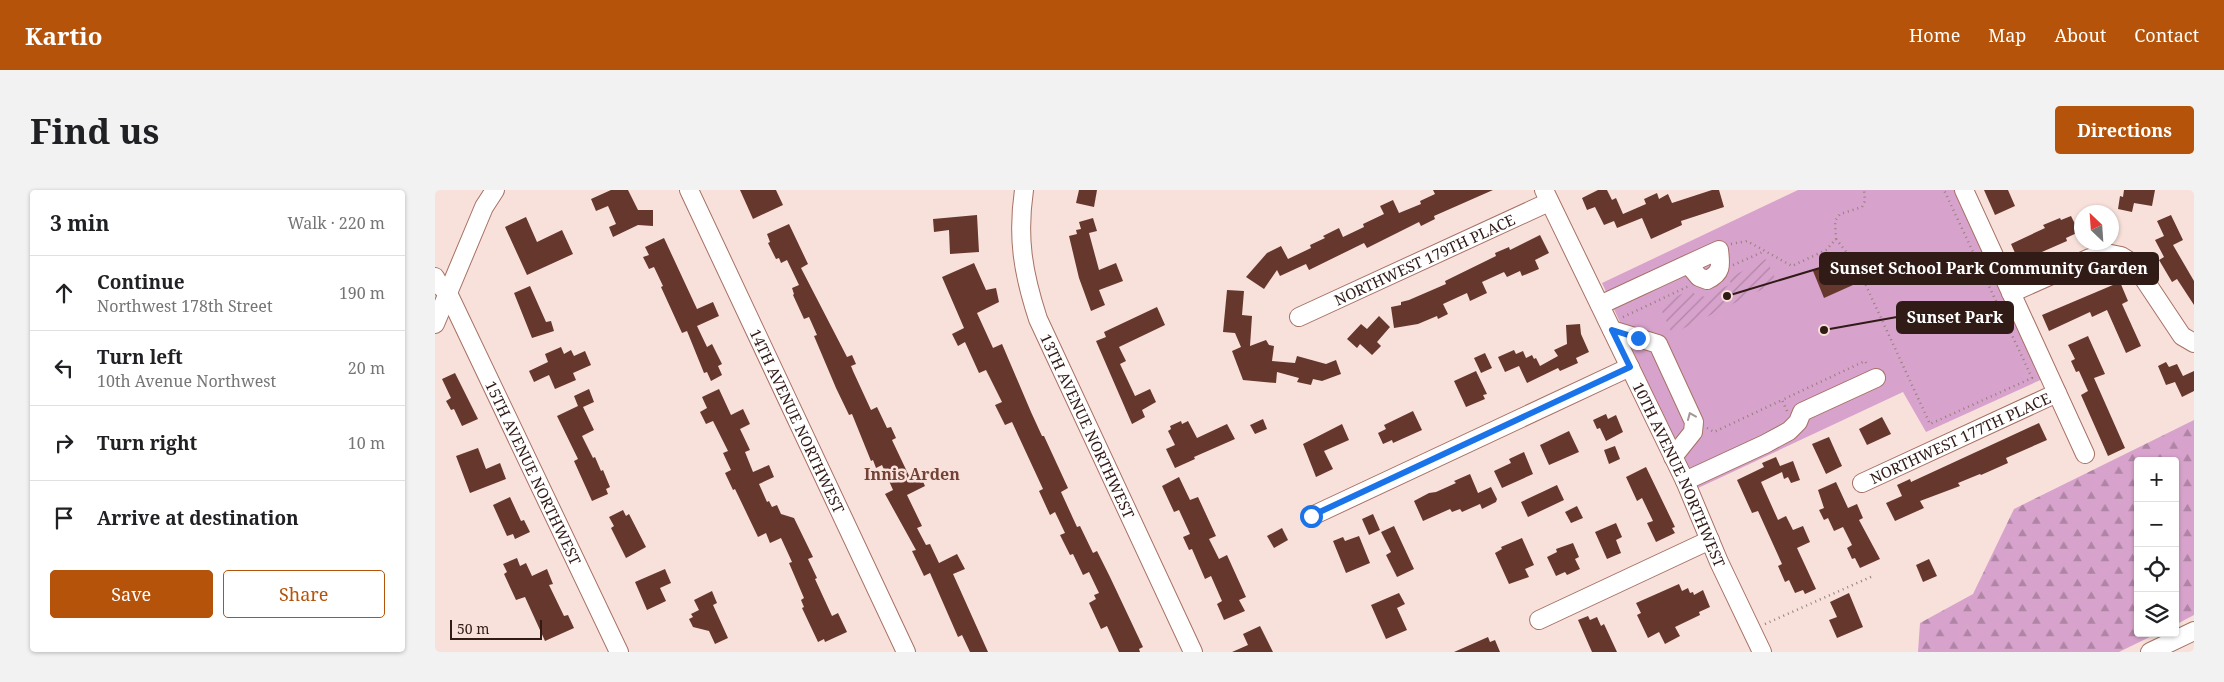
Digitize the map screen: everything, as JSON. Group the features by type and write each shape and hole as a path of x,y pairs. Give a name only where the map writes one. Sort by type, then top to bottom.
{"street":[{"path":"435,324 484,207 495,190"},
{"name":"14TH AVENUE NORTHWEST","path":"689,190 906,652"},
{"name":"13TH AVENUE NORTHWEST","path":"1024,190 1020,218 1021,249 1026,284 1038,319 1193,652"},
{"path":"1964,190 2085,454"},
{"name":"10TH AVENUE NORTHWEST","path":"1546,196 1600,305 1619,327 1630,367 1685,481 1762,652"},
{"name":"NORTHWEST 179TH PLACE","path":"1299,317 1546,196"},
{"path":"1600,305 1719,250"},
{"path":"2011,293 2090,258 2106,253 2121,256 2134,264 2181,336 2194,343"},
{"name":"15TH AVENUE NORTHWEST","path":"435,277 440,286 448,293 619,652"},
{"path":"1619,327 1658,344 1695,426 1673,457"},
{"path":"1311,516 1630,367"},
{"path":"1685,481 1789,431 1798,422 1803,412 1875,378"},
{"name":"NORTHWEST 177TH PLACE","path":"1862,483 2057,393"},
{"path":"1539,620 1710,540"},
{"path":"2150,652 2194,631"}],"path":[{"path":"1864,190 1865,201 1863,207 1840,214 1835,221 1836,239 1856,264 1930,424 2031,378 1944,190"},
{"path":"1719,250 1736,242 1747,241 1792,266 1826,250 1836,239"},
{"path":"1619,327 1621,313"},
{"path":"1707,428 1709,431 1714,432 1865,361 1875,378"},
{"path":"1782,400 1788,414"},
{"path":"1752,630 1873,576"}],"green space":[{"path":"1798,190 1961,190 2047,377 1926,432 1903,392 1696,489 1602,283"},
{"path":"1766,259 1777,282 1672,334 1659,305 1692,289 1695,295 1701,293 1704,297 1731,284 1729,278"},
{"path":"2194,420 2194,615 2179,623 2179,457 2134,457 2134,637 2150,637 2119,652 1918,652 1920,623 1973,594 2014,509"}],"building":[{"path":"611,190 628,190 638,210 653,210 653,226 638,225 613,237 609,227 616,224 608,206 596,211 591,199"},
{"path":"740,190 776,190 783,205 753,219"},
{"path":"1079,190 1097,190 1094,207 1076,203"},
{"path":"1433,190 1493,190 1434,216 1435,219 1421,226 1419,222 1367,248 1364,243 1309,270 1306,264 1280,276 1277,270 1264,289 1246,277 1267,253 1281,246 1288,259 1311,248 1310,245 1325,238 1323,236 1339,228 1343,237 1364,227 1363,224 1384,214 1380,206 1393,200 1399,213 1421,204 1420,201 1435,194"},
{"path":"1598,190 1607,190 1612,200 1616,198 1623,214 1646,204 1644,199 1657,193 1659,199 1668,194 1672,203 1712,190 1719,190 1724,207 1681,221 1682,225 1651,239 1642,218 1617,228 1614,221 1604,225 1595,207 1587,210 1582,198"},
{"path":"1984,190 2008,190 2015,206 1995,215"},
{"path":"2124,190 2155,190 2152,206 2134,203 2132,212 2119,209 2120,196 2123,197"},
{"path":"977,215 979,252 950,254 949,230 934,232 933,219"},
{"path":"2171,215 2183,240 2173,245 2194,281 2194,305 2177,279 2172,282 2159,260 2164,257 2155,240 2164,236 2157,221"},
{"path":"2071,216 2074,222 2074,234 2066,238 2067,241 2019,262 2011,244 2045,228 2043,225 2060,218 2061,220"},
{"path":"526,217 537,242 562,230 573,254 527,275 505,227"},
{"path":"1093,218 1097,231 1089,233 1099,270 1116,263 1123,281 1099,290 1105,305 1091,311 1079,278 1069,236 1077,234 1076,230 1081,229 1079,222"},
{"path":"789,224 808,264 801,268 847,357 852,355 856,364 851,366 871,410 877,407 887,428 891,427 896,438 892,440 910,478 919,473 925,486 907,495 922,526 917,528 926,545 930,544 939,563 957,554 965,569 953,574 988,652 970,652 962,635 958,637 930,573 924,576 912,551 916,550 885,494 893,490 882,465 876,468 873,460 871,461 852,414 849,415 836,388 814,336 817,335 809,317 804,319 793,295 792,288 799,285 787,260 781,263 779,258 776,259 768,243 770,242 767,234"},
{"path":"1540,235 1549,253 1535,260 1539,269 1522,276 1520,271 1507,277 1504,272 1482,282 1487,293 1470,301 1467,293 1443,304 1448,314 1438,319 1437,316 1418,324 1394,328 1391,307 1401,305 1401,302 1446,284 1445,281 1496,256 1495,253 1509,247 1510,250"},
{"path":"664,238 697,309 713,302 719,316 697,326 707,347 712,344 722,364 718,366 722,375 711,381 707,372 704,373 687,331 682,333 654,267 649,269 643,257 649,255 645,247"},
{"path":"1841,258 1853,285 1824,298 1813,271"},
{"path":"974,263 986,290 996,288 999,302 977,313 993,348 1002,344 1042,436 1044,436 1068,488 1061,492 1077,527 1080,526 1093,553 1097,551 1110,577 1143,647 1139,649 1140,652 1119,652 1107,626 1101,629 1089,603 1096,599 1094,595 1099,593 1089,572 1083,575 1073,554 1070,555 1060,535 1065,533 1055,512 1050,515 1039,491 1043,489 1012,422 1005,425 995,405 1002,402 986,370 979,373 965,342 958,346 952,334 964,328 942,277"},
{"path":"2120,282 2128,301 2122,304 2141,346 2126,353 2107,310 2092,317 2090,312 2049,331 2042,315"},
{"path":"530,286 546,322 551,321 554,331 532,338 514,293"},
{"path":"1227,290 1244,291 1242,315 1252,316 1250,346 1266,340 1269,345 1274,346 1272,361 1295,363 1297,356 1326,364 1336,360 1341,374 1322,381 1313,379 1311,385 1297,382 1299,378 1277,372 1276,383 1243,380 1232,351 1241,347 1235,333 1223,332"},
{"path":"1157,307 1165,325 1119,347 1126,361 1120,364 1135,396 1150,389 1156,402 1142,410 1145,417 1132,424 1096,341 1106,337 1104,332"},
{"path":"1379,316 1390,327 1377,342 1381,346 1372,355 1360,344 1357,348 1347,339 1361,324 1367,329"},
{"path":"1580,324 1581,334 1589,352 1576,358 1578,363 1560,371 1558,368 1527,383 1519,366 1505,372 1498,357 1514,350 1516,354 1523,351 1526,358 1532,355 1534,359 1536,358 1540,366 1558,356 1554,350 1567,344 1566,325"},
{"path":"2088,336 2105,374 2094,378 2125,448 2108,456 2081,395 2088,391 2079,371 2076,372 2071,361 2075,359 2068,345"},
{"path":"561,347 564,354 571,350 574,356 585,351 591,365 573,373 576,380 555,389 549,375 534,382 529,371 548,362 545,354"},
{"path":"1485,353 1492,368 1481,373 1474,358"},
{"path":"2166,362 2169,367 2177,364 2183,376 2194,371 2194,391 2182,397 2175,382 2166,385 2158,366"},
{"path":"1476,371 1487,394 1483,395 1485,399 1466,407 1454,381"},
{"path":"455,373 478,419 462,426 454,409 451,410 446,401 451,398 442,379"},
{"path":"589,389 594,402 583,407 594,430 582,436 601,471 603,470 610,487 606,489 608,494 592,501 574,461 578,459 557,416 578,406 574,396"},
{"path":"719,389 731,415 743,409 750,424 740,429 750,450 745,452 753,472 769,465 774,477 759,484 767,502 769,501 772,507 777,505 781,514 794,518 813,557 808,559 832,616 838,613 847,632 825,642 824,639 818,642 802,608 804,607 801,600 804,598 789,563 792,562 781,538 770,543 766,533 758,537 735,489 733,490 725,473 731,470 723,453 728,451 713,421 706,424 700,412 707,408 702,397"},
{"path":"1413,411 1422,430 1393,443 1392,440 1383,444 1378,433 1386,429 1384,425"},
{"path":"1606,414 1608,419 1616,415 1623,432 1606,441 1600,428 1597,429 1593,420"},
{"path":"1882,417 1891,434 1867,445 1859,429"},
{"path":"1263,419 1267,429 1255,434 1250,425"},
{"path":"1181,421 1182,424 1188,421 1197,438 1227,424 1235,439 1194,457 1195,459 1175,468 1166,449 1175,445 1168,431 1171,429 1170,426"},
{"path":"2039,423 2047,440 2006,458 2008,463 1958,483 1960,486 1920,501 1924,508 1895,521 1886,503 1902,496 1897,485 1910,479 1911,482"},
{"path":"1342,424 1349,440 1324,451 1333,469 1316,477 1303,444"},
{"path":"1569,431 1579,452 1549,465 1540,445"},
{"path":"1829,437 1842,466 1826,474 1812,444"},
{"path":"1615,446 1620,459 1609,464 1604,450"},
{"path":"478,448 486,469 500,463 506,479 470,493 456,456"},
{"path":"1524,452 1533,474 1502,488 1494,471 1511,463 1509,459"},
{"path":"1776,457 1780,466 1793,461 1800,480 1791,483 1788,477 1784,479 1782,472 1761,482 1778,520 1786,516 1793,530 1803,526 1810,542 1797,548 1816,589 1805,594 1803,590 1795,593 1789,580 1785,582 1778,566 1782,564 1758,511 1752,513 1737,480 1764,467 1762,463"},
{"path":"1646,467 1675,527 1672,528 1675,533 1656,542 1647,523 1653,521 1642,498 1637,501 1626,477"},
{"path":"1470,474 1478,493 1491,487 1497,499 1496,502 1482,509 1480,504 1462,512 1460,509 1452,512 1450,509 1423,521 1414,501 1456,483 1454,481"},
{"path":"1179,477 1190,500 1198,497 1216,536 1209,539 1219,559 1227,555 1246,597 1239,600 1245,611 1224,620 1217,604 1222,601 1211,576 1205,579 1192,549 1189,550 1183,537 1190,534 1179,510 1174,512 1162,486"},
{"path":"1836,482 1848,508 1857,504 1863,518 1859,520 1880,559 1860,568 1855,558 1852,559 1847,548 1852,545 1843,527 1834,531 1828,518 1824,520 1819,510 1824,508 1818,490"},
{"path":"1557,485 1564,500 1528,517 1521,502"},
{"path":"510,497 521,521 524,520 530,532 515,539 513,534 507,536 493,505"},
{"path":"1577,506 1583,518 1571,523 1565,512"},
{"path":"623,510 626,516 629,514 646,547 626,558 611,528 614,526 609,517"},
{"path":"1373,514 1380,530 1369,535 1362,519"},
{"path":"1616,523 1622,537 1616,540 1621,553 1607,559 1595,532"},
{"path":"1394,526 1414,569 1397,577 1386,555 1391,552 1381,532"},
{"path":"1282,528 1288,540 1274,548 1267,536"},
{"path":"1359,536 1370,563 1346,573 1333,541 1343,537 1345,541"},
{"path":"1522,538 1534,565 1525,569 1529,577 1509,584 1495,553 1502,549 1501,547"},
{"path":"1573,543 1579,557 1575,559 1580,569 1567,575 1565,572 1556,576 1547,557 1557,552 1556,549"},
{"path":"517,558 520,566 526,563 532,576 547,569 553,584 549,585 564,616 568,615 574,628 545,641 525,597 516,600 504,574 507,572 503,564"},
{"path":"1929,559 1937,576 1923,582 1916,565"},
{"path":"665,569 671,583 660,588 666,601 647,610 635,582"},
{"path":"1679,584 1682,591 1688,588 1690,593 1693,592 1694,595 1703,590 1710,607 1699,612 1700,615 1675,627 1680,636 1665,644 1659,632 1648,638 1637,615 1641,613 1636,603"},
{"path":"712,591 717,603 713,605 728,638 715,644 709,631 693,627 689,619 693,617 691,614 699,610 694,600"},
{"path":"1399,593 1405,604 1397,608 1407,630 1386,639 1371,605"},
{"path":"1849,593 1863,627 1837,638 1829,620 1837,617 1830,602"},
{"path":"1588,616 1590,620 1597,617 1601,626 1604,624 1617,652 1592,652 1578,620"},
{"path":"1260,626 1273,652 1232,652 1248,645 1243,634"},
{"path":"1488,637 1490,642 1495,640 1500,652 1454,652"}],"place":[{"name":"Sunset School Park Community Garden","path":"1727,296"},
{"name":"Sunset Park","path":"1824,330"}],"district":[{"name":"Innis Arden","path":"912,474"}],"route":[{"path":"1311,516 1630,367 1612,330 1638,338"}]}
